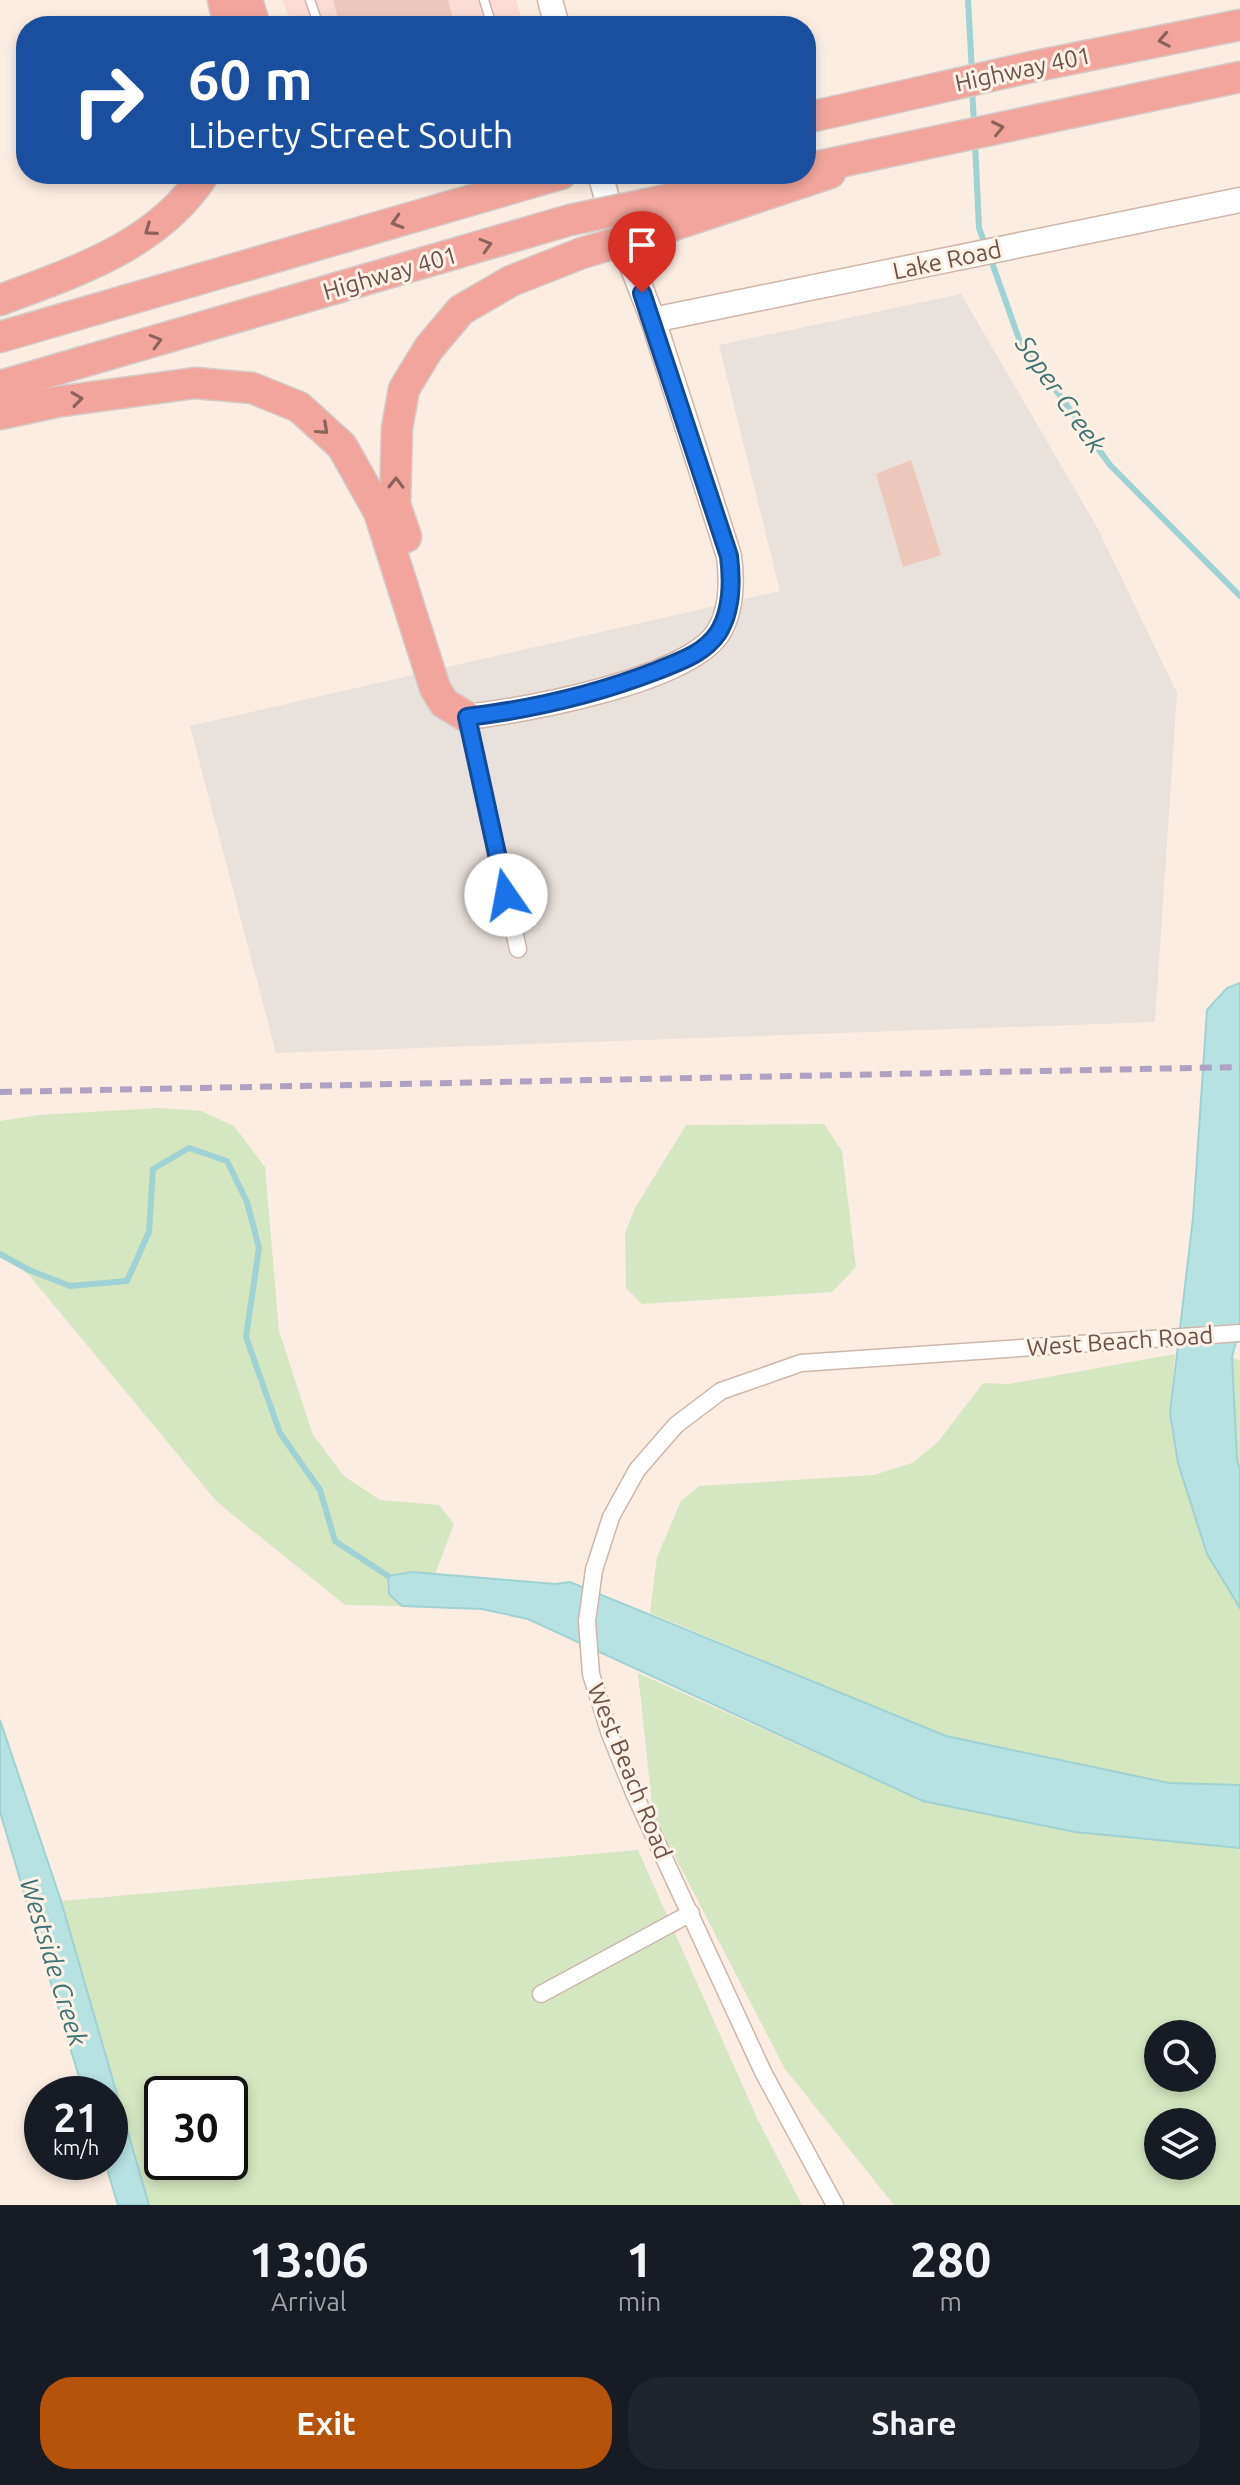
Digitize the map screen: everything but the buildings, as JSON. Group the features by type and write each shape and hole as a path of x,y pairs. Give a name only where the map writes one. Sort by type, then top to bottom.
{"highway":[{"name":"Highway 401","path":"816,116 1031,67 1240,25"},
{"path":"816,167 1240,77"},
{"path":"816,100 879,87 944,86"},
{"path":"816,172 909,147"},
{"path":"0,300 79,270 124,248 175,212 196,184"},
{"name":"Highway 401","path":"0,337 526,184"},
{"name":"Highway 401","path":"0,386 570,220 648,218 753,184"},
{"path":"467,717 395,504 397,428 404,389 429,348 461,310 511,281 582,253 648,218 773,184"},
{"path":"0,414 56,402 195,383 252,388 299,407 342,446 379,512 435,688 444,703 467,717"}],"main road":[{"path":"467,717 528,709 608,690 685,660 718,632 732,583 729,556 653,320 603,184"},
{"name":"Lake Road","path":"653,320 1240,200"}],"street":[{"path":"467,717 518,949"},
{"name":"West Beach Road","path":"835,2205 763,2072 634,1793 610,1734 591,1674 587,1621 594,1570 611,1517 637,1470 676,1425 721,1391 801,1363 1240,1333"},
{"path":"541,1994 691,1913"}],"shaded area":[{"path":"282,0 516,0 521,16 289,16"},
{"path":"961,294 1098,529 1177,693 1155,1022 276,1053 190,726 780,591 719,345"}],"green space":[{"path":"159,1108 201,1111 234,1126 265,1167 279,1331 313,1435 344,1476 380,1500 439,1505 454,1524 435,1574 412,1572 389,1594 402,1606 345,1605 217,1502 29,1275 0,1250 0,1121 39,1115"},
{"path":"824,1124 842,1151 856,1267 832,1292 642,1304 626,1288 625,1233 635,1208 686,1125"},
{"path":"1175,1354 1170,1413 1207,1554 1240,1608 1240,1785 1169,1783 946,1736 650,1613 657,1557 681,1501 699,1486 874,1475 912,1463 938,1442 983,1383 1009,1384"},
{"path":"1232,1357 1240,1361 1240,1470 1237,1459"},
{"path":"638,1673 923,1801 1075,1832 1240,1848 1240,2205 894,2205 785,2069 653,1814"},
{"path":"638,1850 758,2120 802,2205 149,2205 128,2132 128,2076 112,2076 61,1901"}],"water":[{"path":"1240,983 1240,1327 1232,1357 1240,1470 1240,1608 1207,1554 1178,1463 1170,1413 1193,1218 1207,1010 1227,988"},
{"path":"412,1572 555,1584 570,1582 946,1736 1169,1783 1240,1785 1240,1848 1075,1832 923,1801 528,1619 482,1609 402,1606 389,1594 388,1576"},
{"name":"Westside Creek","path":"0,1720 61,1901 112,2076 79,2076 0,1812"},
{"path":"128,2132 149,2205 118,2205 110,2180 128,2180"}],"waterway":[{"name":"Soper Creek","path":"968,0 972,72"},
{"name":"Soper Creek","path":"972,88 974,124"},
{"name":"Soper Creek","path":"975,143 979,228 986,247"},
{"name":"Soper Creek","path":"990,257 1019,339 1110,465 1240,596"},
{"path":"0,1254 29,1270 70,1286 127,1281 149,1232 153,1169 189,1148 227,1161 247,1202 259,1248 246,1337 280,1433 320,1490 335,1541 388,1576"}],"railway":[{"path":"0,1092 1240,1067"}],"route":[{"path":"506,895 467,717 528,709 608,690 685,660 718,632 727,608 732,583 729,556 642,293"}]}
